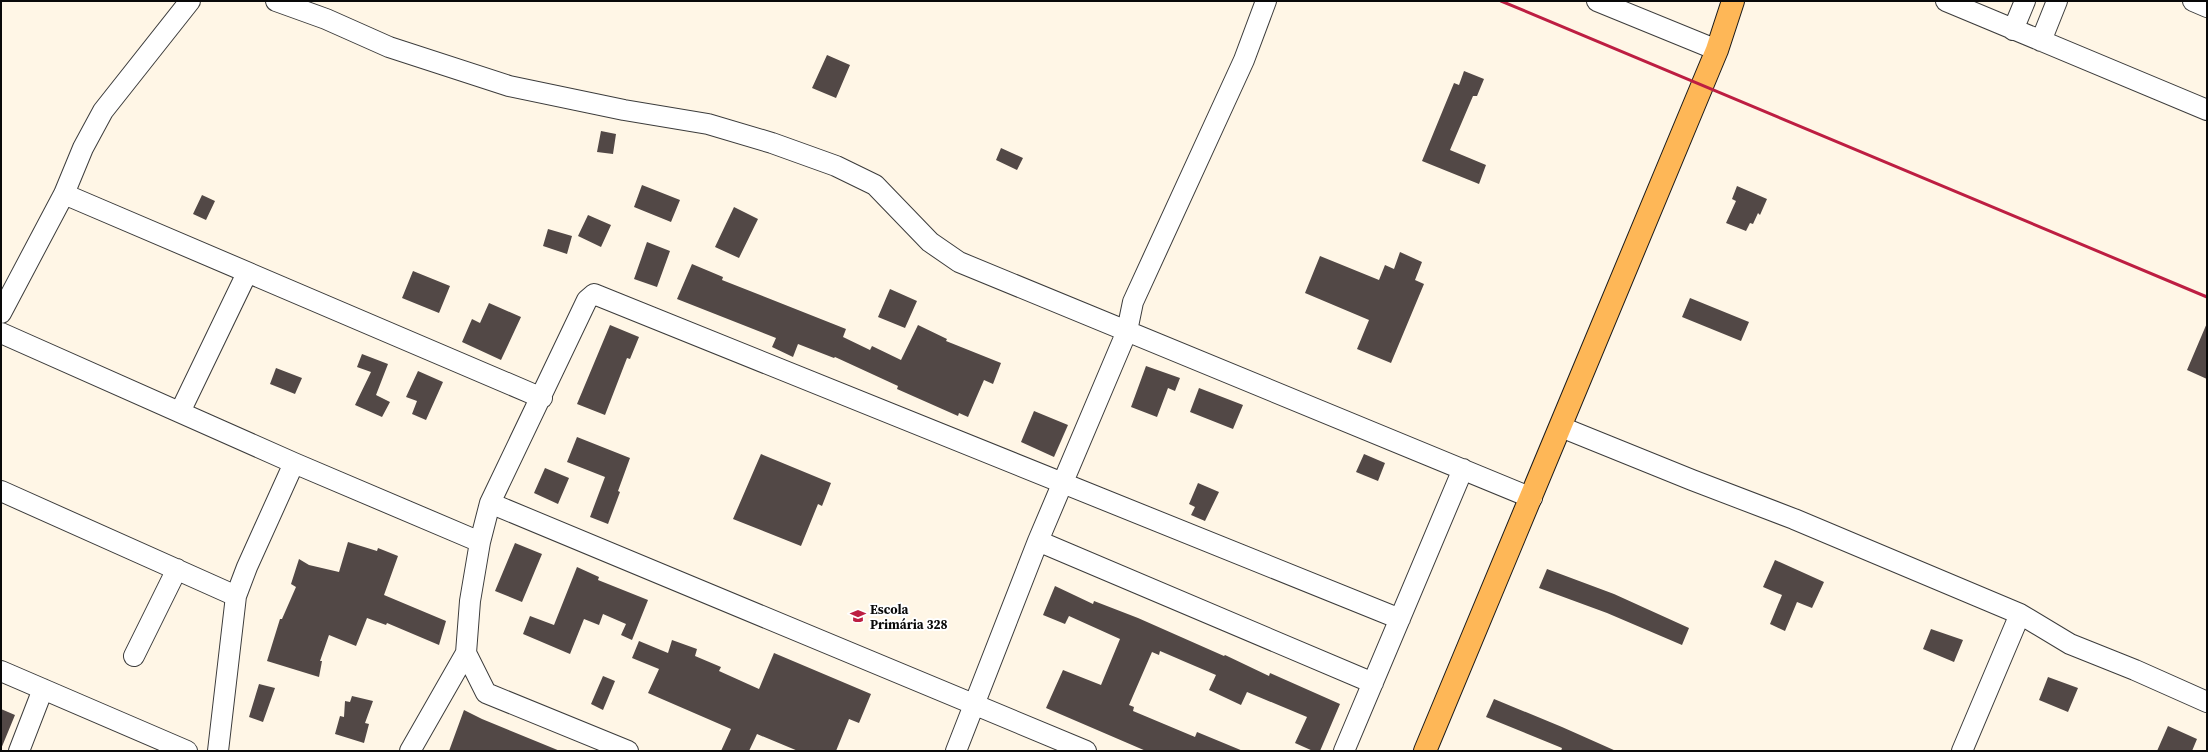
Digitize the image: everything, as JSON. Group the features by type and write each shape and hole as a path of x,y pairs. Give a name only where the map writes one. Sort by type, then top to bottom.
{"main road":[{"path":"1720,43 1733,1"},
{"path":"1425,751 1532,498 1720,43 1742,1"}],"street":[{"path":"2,309 64,194 83,148 103,110 190,1"},
{"path":"276,1 326,19 389,47 509,86 624,110 708,124 772,143 836,166 875,185 930,242 959,262 1532,498"},
{"path":"956,751 1038,541 1127,331 1134,302 1244,60 1266,1"},
{"path":"1597,1 1720,43"},
{"path":"1946,1 2207,110"},
{"path":"2013,30 2025,1"},
{"path":"2041,41 2058,1"},
{"path":"2192,1 2207,7"},
{"path":"64,194 542,398"},
{"path":"180,412 247,273"},
{"path":"410,751 466,653 470,601 480,542 490,503 542,398 587,300 594,294 1400,619"},
{"path":"1,333 294,463 480,542"},
{"path":"1561,427 1719,491 1794,519 2020,614 2070,644 2135,670 2207,702"},
{"path":"218,751 236,596 247,567 294,463"},
{"path":"1344,751 1463,469"},
{"path":"1,491 236,596"},
{"path":"490,503 1086,751"},
{"path":"1038,541 1373,683"},
{"path":"134,656 176,569"},
{"path":"1962,751 2020,614"},
{"path":"466,653 486,693 628,751"},
{"path":"1,671 187,751"},
{"path":"19,751 43,689"}],"building":[{"path":"827,55 850,65 836,98 812,88"},
{"path":"1464,71 1484,79 1477,96 1473,96 1450,150 1486,165 1479,184 1422,161 1454,83 1459,85"},
{"path":"601,131 616,134 613,154 597,152"},
{"path":"1001,148 1023,158 1017,170 996,160"},
{"path":"642,185 680,200 671,222 634,207"},
{"path":"1737,186 1767,199 1760,215 1758,213 1753,224 1750,223 1746,231 1726,223 1736,201 1732,199"},
{"path":"202,195 215,201 206,220 193,214"},
{"path":"734,207 758,219 739,258 715,247"},
{"path":"588,215 611,225 601,247 578,236"},
{"path":"548,229 572,236 567,254 543,246"},
{"path":"647,242 670,251 657,287 634,279"},
{"path":"1400,252 1422,262 1415,280 1424,284 1391,363 1357,349 1369,320 1305,293 1320,256 1379,280 1385,265 1394,269"},
{"path":"692,264 723,277 722,280 846,329 843,337 870,350 872,346 901,360 918,325 947,339 946,341 1001,363 993,384 984,380 968,417 959,413 958,416 897,389 898,386 835,357 834,358 798,344 793,357 772,347 776,338 677,299"},
{"path":"413,271 450,286 439,313 402,298"},
{"path":"890,289 917,301 905,328 878,317"},
{"path":"1690,298 1749,322 1741,341 1682,317"},
{"path":"489,303 521,317 501,360 462,342 472,319 480,323"},
{"path":"2207,323 2207,379 2187,370"},
{"path":"610,325 639,337 630,359 627,358 605,415 577,404"},
{"path":"362,354 388,364 376,395 390,402 382,417 355,405 371,372 357,367"},
{"path":"1146,366 1180,378 1175,391 1168,388 1157,417 1131,407"},
{"path":"276,368 302,378 295,394 270,384"},
{"path":"418,371 443,382 426,420 412,414 417,401 406,397"},
{"path":"1199,388 1243,405 1233,429 1190,412"},
{"path":"1034,411 1068,425 1054,457 1021,442"},
{"path":"577,437 630,458 618,491 620,492 608,524 590,517 605,477 567,462"},
{"path":"761,454 831,483 822,506 818,504 801,546 733,519"},
{"path":"1364,454 1385,463 1378,481 1356,472"},
{"path":"545,468 569,478 558,504 534,493"},
{"path":"1198,483 1219,492 1205,521 1191,515 1195,507 1189,504"},
{"path":"348,542 377,551 378,548 398,556 384,595 446,621 439,645 387,623 386,625 367,618 356,646 329,635 320,661 322,661 319,677 267,661 280,619 282,619 296,587 291,584 299,559 309,565 339,572"},
{"path":"515,543 542,554 522,602 495,591"},
{"path":"1775,560 1824,582 1812,608 1797,602 1785,631 1770,624 1782,595 1763,587"},
{"path":"577,567 599,577 598,580 648,600 632,640 621,635 626,624 603,614 599,625 584,619 570,654 523,634 530,616 554,625"},
{"path":"1547,569 1614,594 1689,628 1682,645 1607,613 1539,588"},
{"path":"1055,586 1093,604 1094,601 1138,618 1224,656 1225,655 1269,676 1270,673 1340,704 1320,751 1313,751 1295,743 1307,717 1247,692 1241,705 1209,690 1216,675 1160,651 1159,655 1152,652 1129,705 1134,707 1133,711 1195,737 1197,732 1243,751 1146,751 1046,708 1063,670 1101,685 1120,639 1069,616 1065,624 1043,615"},
{"path":"1931,629 1963,640 1954,662 1923,649"},
{"path":"672,640 697,649 695,656 721,667 719,671 759,689 774,653 871,694 859,723 849,719 836,751 798,751 757,734 749,751 721,751 731,729 648,693 659,669 632,658 639,641 668,653"},
{"path":"603,676 615,681 603,710 591,704"},
{"path":"2048,677 2078,688 2068,712 2039,700"},
{"path":"259,684 275,688 263,722 249,717"},
{"path":"352,696 373,701 365,723 369,724 364,743 335,734 340,716 344,717 345,701 350,702"},
{"path":"1494,699 1616,751 1561,751 1562,748 1486,717"},
{"path":"1,709 15,715 1,749"},
{"path":"464,710 482,719 560,751 449,751"},
{"path":"2168,726 2197,739 2192,751 2157,751"}],"railway":[{"path":"1501,1 2207,297"}],"place":[{"name":"Escola Primária 328","path":"858,616"}]}
